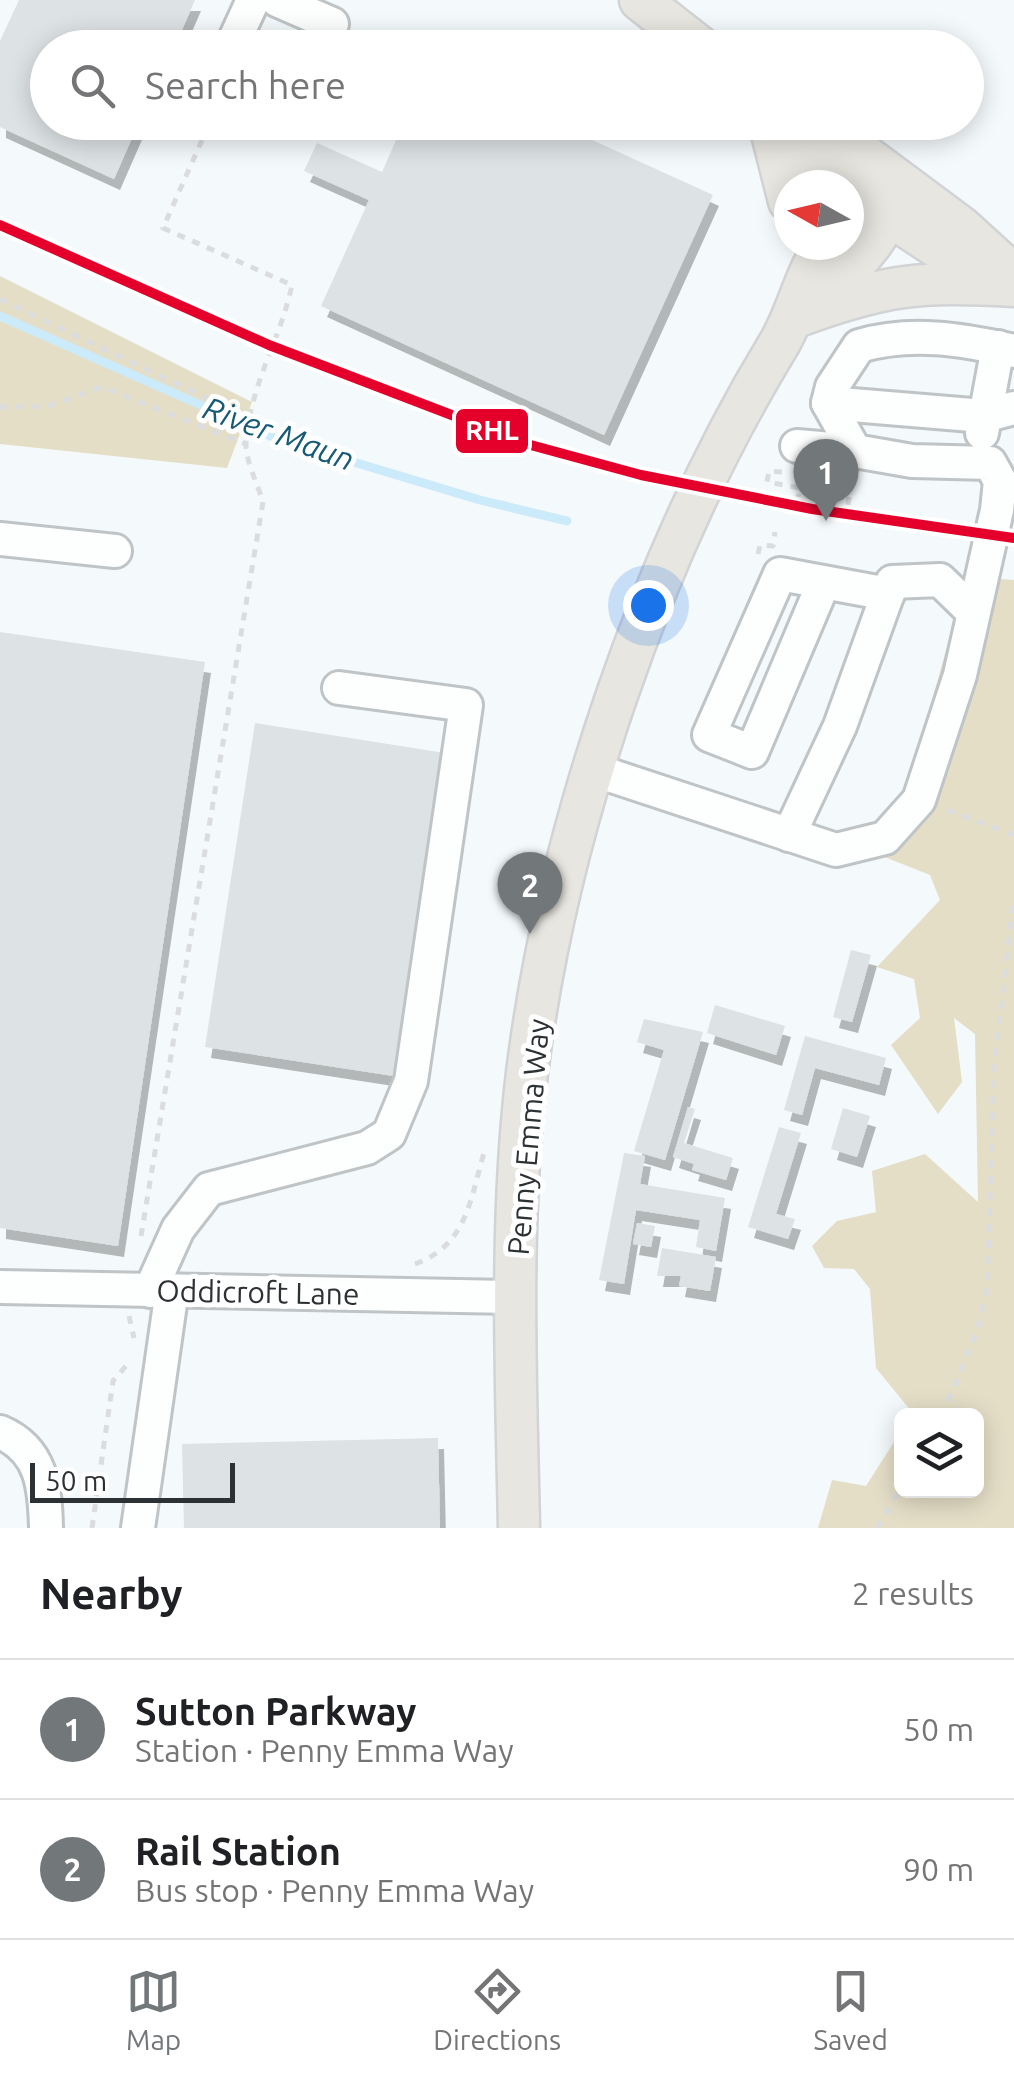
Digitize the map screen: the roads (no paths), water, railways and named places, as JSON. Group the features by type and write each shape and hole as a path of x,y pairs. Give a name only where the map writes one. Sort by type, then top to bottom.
{"main road":[{"path":"640,0 678,30"},
{"path":"774,140 781,170"},
{"path":"795,140 808,158 825,170"},
{"path":"831,140 848,170"},
{"path":"864,197 950,255 1012,275"},
{"path":"794,260 796,318 872,289 1012,275"},
{"name":"Penny Emma Way","path":"518,1528 515,1297 527,1076 542,985 594,770 643,623 730,428 796,318 820,260"},
{"name":"Penny Emma Way","path":"796,318 850,270 852,260"}],"street":[{"path":"240,30 254,0"},
{"path":"277,0 332,24"},
{"path":"854,463 828,403 832,387 859,346 895,335 1006,349 999,412 977,462"},
{"path":"828,403 999,412"},
{"path":"594,770 836,850 885,838 919,800 960,675 997,510 996,470 990,463 977,462 854,463 797,446"},
{"path":"0,539 115,551"},
{"path":"824,582 752,752 709,735 780,574 824,582 888,594"},
{"path":"789,834 840,726 892,582 940,580 976,601"},
{"path":"138,1528 151,1290 178,1228 209,1190 367,1148 389,1134 411,1082 466,705 338,688"},
{"name":"Oddicroft Lane","path":"0,1288 515,1297"},
{"path":"0,1432 34,1458 45,1489 46,1528"}],"waterway":[{"name":"River Maun","path":"0,316 277,439 480,500 567,521"}],"place":[{"name":"Sutton Parkway","path":"826,521"},
{"name":"Rail Station","path":"530,934"}]}
